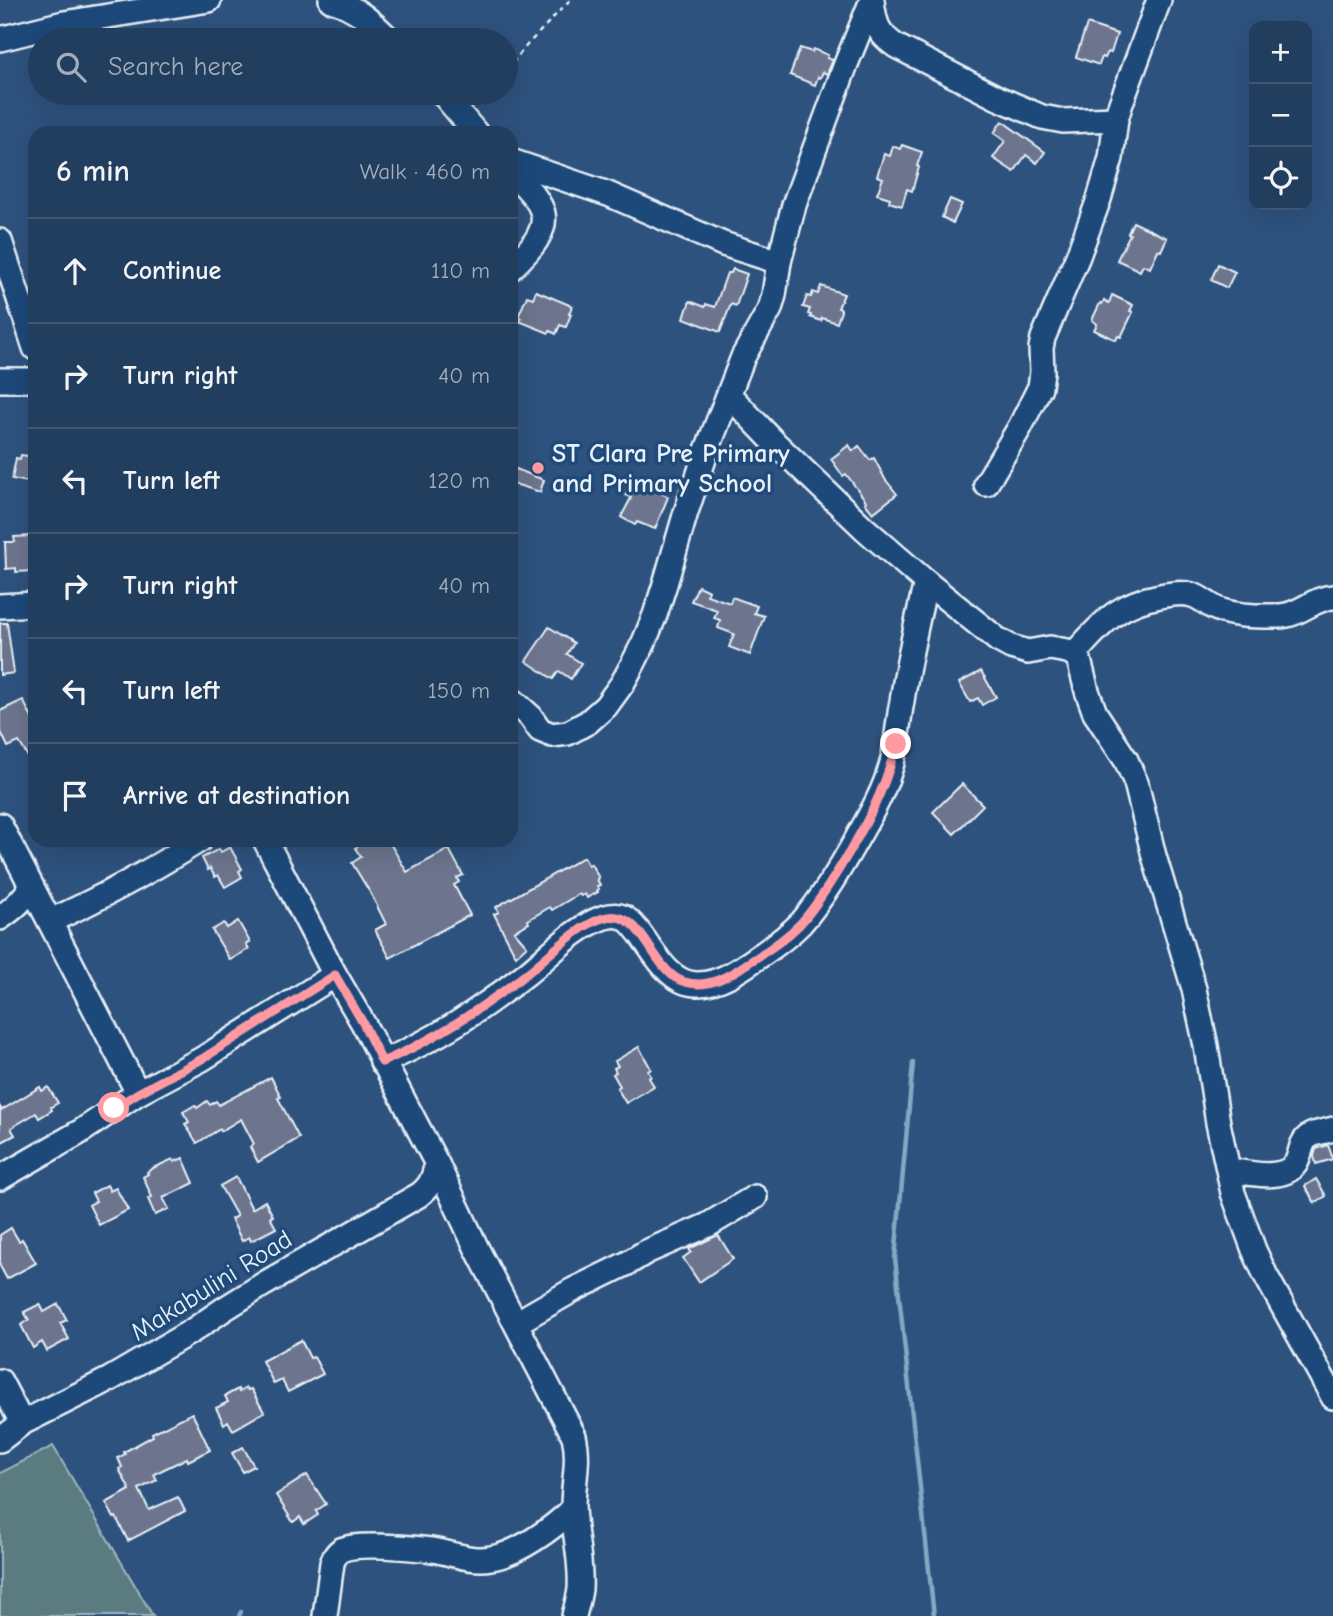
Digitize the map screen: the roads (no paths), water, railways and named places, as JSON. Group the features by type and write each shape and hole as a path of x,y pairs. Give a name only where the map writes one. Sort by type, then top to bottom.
{"street":[{"path":"44,28 209,0"},
{"path":"331,0 355,10 378,28"},
{"path":"986,484 1040,387 1043,338 1096,208 1111,158 1116,119 1159,0"},
{"path":"872,1 874,19 885,39 998,98 1051,120 1116,119"},
{"path":"518,705 540,730 552,735 568,733 606,706 622,684 644,642 665,584 696,480 743,356 770,309 794,205 872,1"},
{"path":"0,39 28,32"},
{"path":"452,105 469,126"},
{"path":"518,162 608,194 723,244 779,262"},
{"path":"518,179 542,208 543,216 536,242 518,262"},
{"path":"0,241 28,327"},
{"path":"0,380 28,380"},
{"path":"729,395 865,529 998,640 1011,648 1028,652 1050,648 1067,651 1079,660 1095,713 1126,760 1136,783 1154,856 1197,1003 1233,1193 1266,1276 1333,1397"},
{"path":"382,1062 455,1026 564,943 600,919 613,915 622,916 634,926 670,973 681,982 696,985 731,975 781,941 799,925 824,892 882,792 896,744 901,702 926,582"},
{"path":"1074,654 1113,615 1141,599 1193,595 1227,612 1283,617 1323,598 1333,597"},
{"path":"0,607 28,605"},
{"path":"0,825 138,1093"},
{"path":"50,921 132,881 188,847"},
{"path":"269,847 363,1023 574,1436 577,1459 573,1509 580,1574 580,1589 574,1616"},
{"path":"0,918 24,898 31,886"},
{"path":"0,1178 80,1132 138,1093 202,1059 335,975"},
{"path":"1229,1170 1263,1176 1289,1170 1296,1164 1302,1144 1307,1138 1333,1129"},
{"name":"Makabulini Road","path":"0,1440 22,1423 110,1380 264,1284 419,1195 428,1188 433,1179 436,1164"},
{"path":"516,1324 573,1290 628,1264 646,1252 708,1225 755,1197"},
{"path":"0,1381 22,1423"},
{"path":"325,1616 331,1563 340,1551 371,1546 433,1550 477,1559 495,1558 542,1534 573,1509"}],"waterway":[{"path":"913,1063 895,1258 934,1616"},
{"path":"239,1616 241,1612"}],"place":[{"name":"ST Clara Pre Primary and Primary School","path":"538,468"}]}
